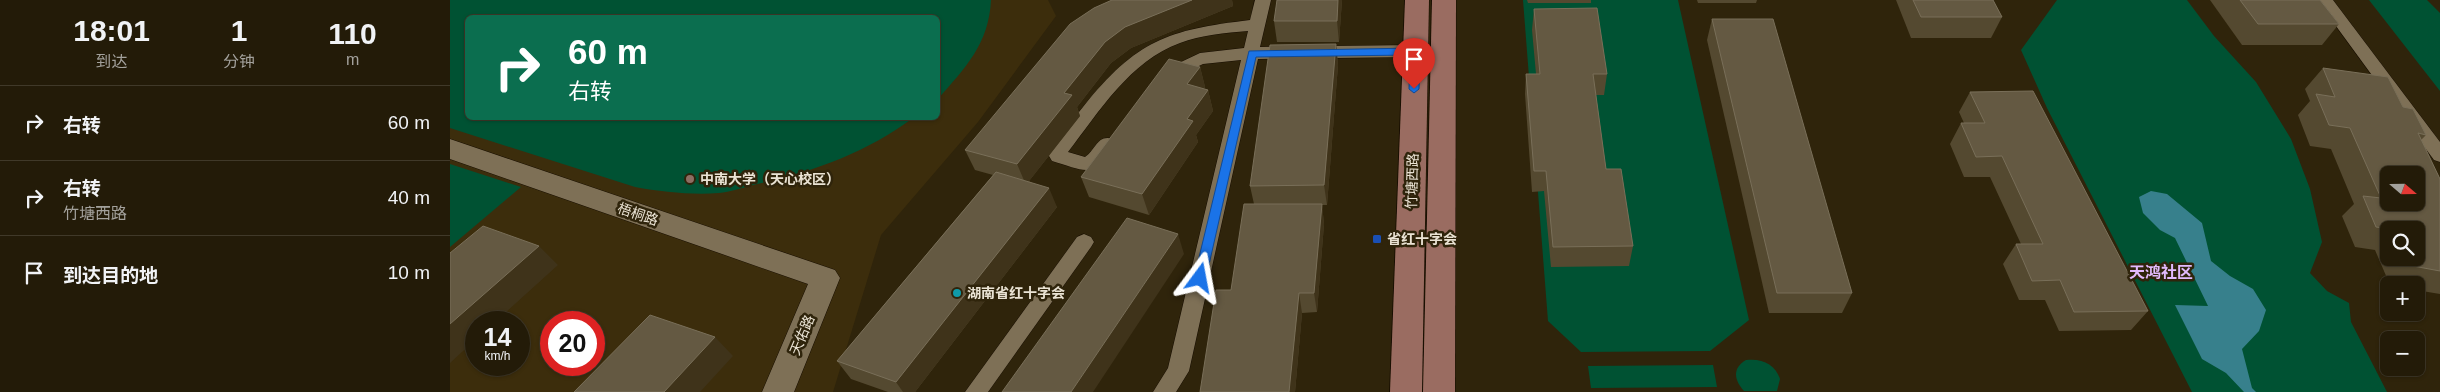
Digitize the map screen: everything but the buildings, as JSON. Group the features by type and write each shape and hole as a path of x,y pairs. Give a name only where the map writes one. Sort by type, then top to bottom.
{"main road":[{"name":"竹塘西路","path":"1406,392 1416,0"},
{"path":"1439,392 1444,0"}],"street":[{"name":"梧桐路","path":"450,150 825,278"},
{"name":"天佑路","path":"778,392 825,278"}],"lane":[{"path":"1164,392 1178,371 1264,0"},
{"path":"2325,0 2440,155"},
{"path":"1119,129 1095,160 1087,165 1058,156 1060,150 1125,71 1162,44 1200,33 1259,24"},
{"path":"1156,86 1169,75 1200,59 1252,53 1415,52"},
{"path":"976,392 1084,242"}],"shaded area":[{"name":"中南大学（天心校区）","path":"450,0 1048,0 1056,16 978,122 881,235 833,392 450,392"}],"green space":[{"path":"450,0 991,0 986,30 974,54 940,97 940,15 465,15 465,120 910,120 876,142 837,160 816,168 732,191 698,194 666,192 635,187 450,128"},
{"path":"1523,0 1678,0 1749,320 1710,351 1581,352 1548,321"},
{"path":"2057,0 2187,0 2214,36 2256,82 2291,139 2310,189 2322,242 2310,273 2327,291 2349,303 2351,322 2387,392 2192,392 2047,108 2021,50"},
{"path":"2369,0 2427,0 2440,13 2440,91"},
{"path":"450,164 521,187 450,247"},
{"path":"1746,360 1762,361 1775,369 1780,379 1777,391 1744,391 1738,383 1736,374 1738,367"},
{"path":"1713,365 1717,387 1591,388 1588,366"}],"water":[{"path":"2151,191 2167,194 2202,223 2211,261 2230,276 2253,289 2266,310 2259,331 2242,349 2252,388 2256,392 2244,392 2226,373 2202,359 2175,305 2208,306 2175,238 2160,230 2143,213 2139,197"}],"place":[{"name":"中南大学（天心校区）","path":"690,179"},
{"name":"省红十字会","path":"1377,239"},
{"name":"湖南省红十字会","path":"957,293"}],"district":[{"name":"天鸿社区","path":"2161,272"}],"route":[{"path":"1200,278 1252,53 1415,52 1414,89"}]}
